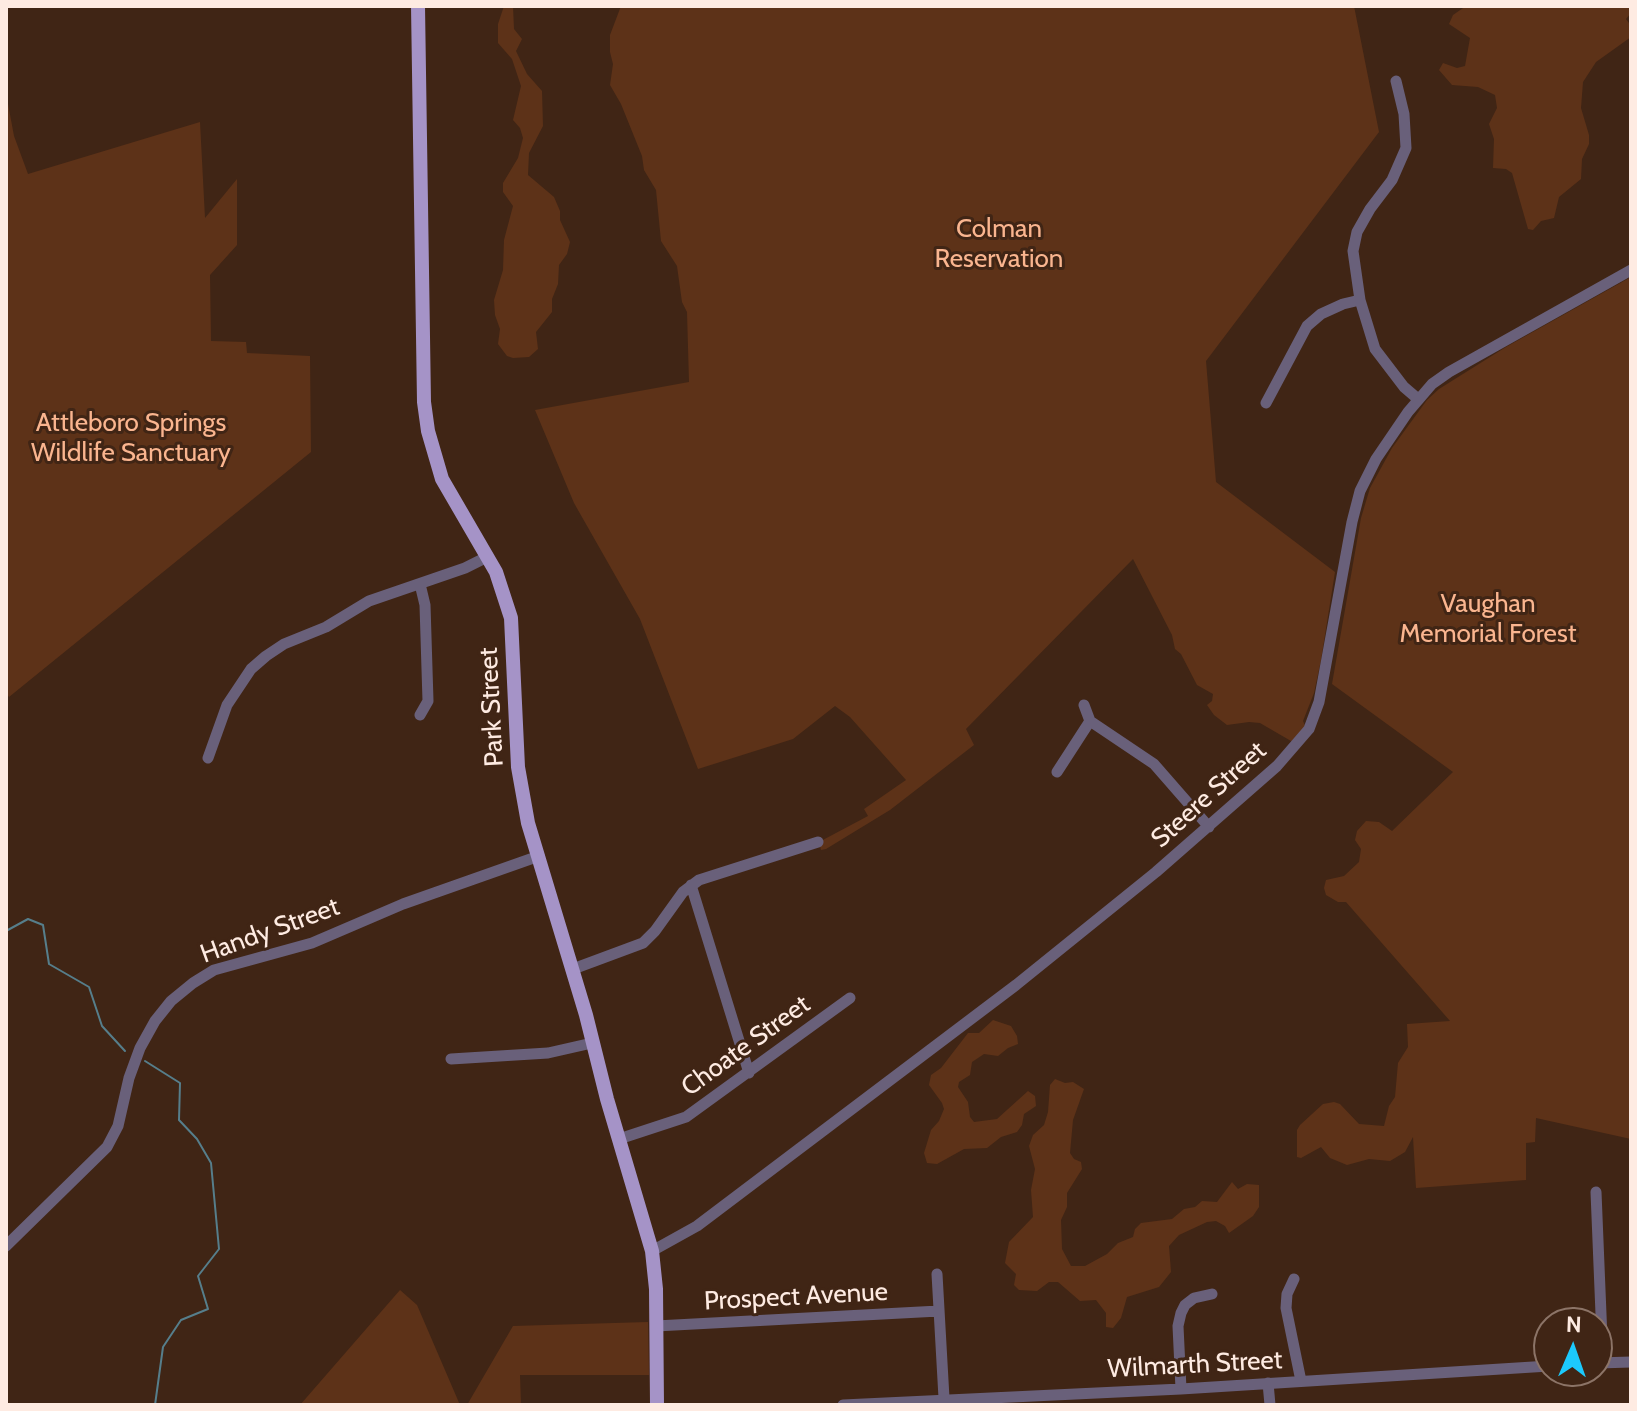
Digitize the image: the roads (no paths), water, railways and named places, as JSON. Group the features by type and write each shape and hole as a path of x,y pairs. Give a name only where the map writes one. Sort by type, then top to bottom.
{"main road":[{"name":"Park Street","path":"418,6 424,402 428,431 442,479 500,583 511,618 518,767 528,823 573,969 652,1251 657,1405"}],"street":[{"path":"1396,81 1404,114 1406,148 1392,180 1357,232 1353,251 1360,300 1375,349 1404,387 1418,399"},
{"name":"Steere Street","path":"652,1251 697,1226 1016,985 1089,928 1277,766 1309,729 1326,675 1360,491 1376,459 1418,399 1449,372 1631,270"},
{"path":"1266,403 1307,326 1321,314 1360,300"},
{"path":"208,758 227,705 254,666 284,644 326,627 369,601 487,557"},
{"path":"420,584 425,605 428,701 420,715"},
{"path":"1084,705 1090,721 1154,764 1209,827"},
{"path":"1057,772 1090,721"},
{"path":"573,969 643,943 691,885 709,876 818,842"},
{"name":"Handy Street","path":"6,1246 107,1147 118,1126 129,1078 140,1048 171,1001 193,983 214,970 312,943 403,904 539,856"},
{"path":"691,885 749,1073"},
{"name":"Choate Street","path":"619,1139 686,1117 850,998"},
{"path":"451,1059 548,1053 592,1043"},
{"path":"1596,1192 1599,1307"},
{"path":"937,1274 944,1398"},
{"path":"1294,1279 1287,1294 1286,1308 1301,1381"},
{"path":"1181,1389 1178,1326 1181,1313 1194,1298 1212,1294"},
{"name":"Prospect Avenue","path":"656,1326 939,1311"},
{"name":"Wilmarth Street","path":"843,1405 1181,1389 1533,1367"},
{"path":"1268,1383 1270,1405"}],"waterway":[{"path":"6,931 28,919 43,925 49,964 89,987 102,1026 125,1051"},
{"path":"145,1061 180,1083 179,1120 197,1139 211,1163 219,1249 198,1276 208,1309 181,1320 163,1347 155,1405"}],"park label":[{"name":"Colman Reservation","path":"999,244"},
{"name":"Attleboro Springs Wildlife Sanctuary","path":"131,438"},
{"name":"Vaughan Memorial Forest","path":"1488,619"}]}
